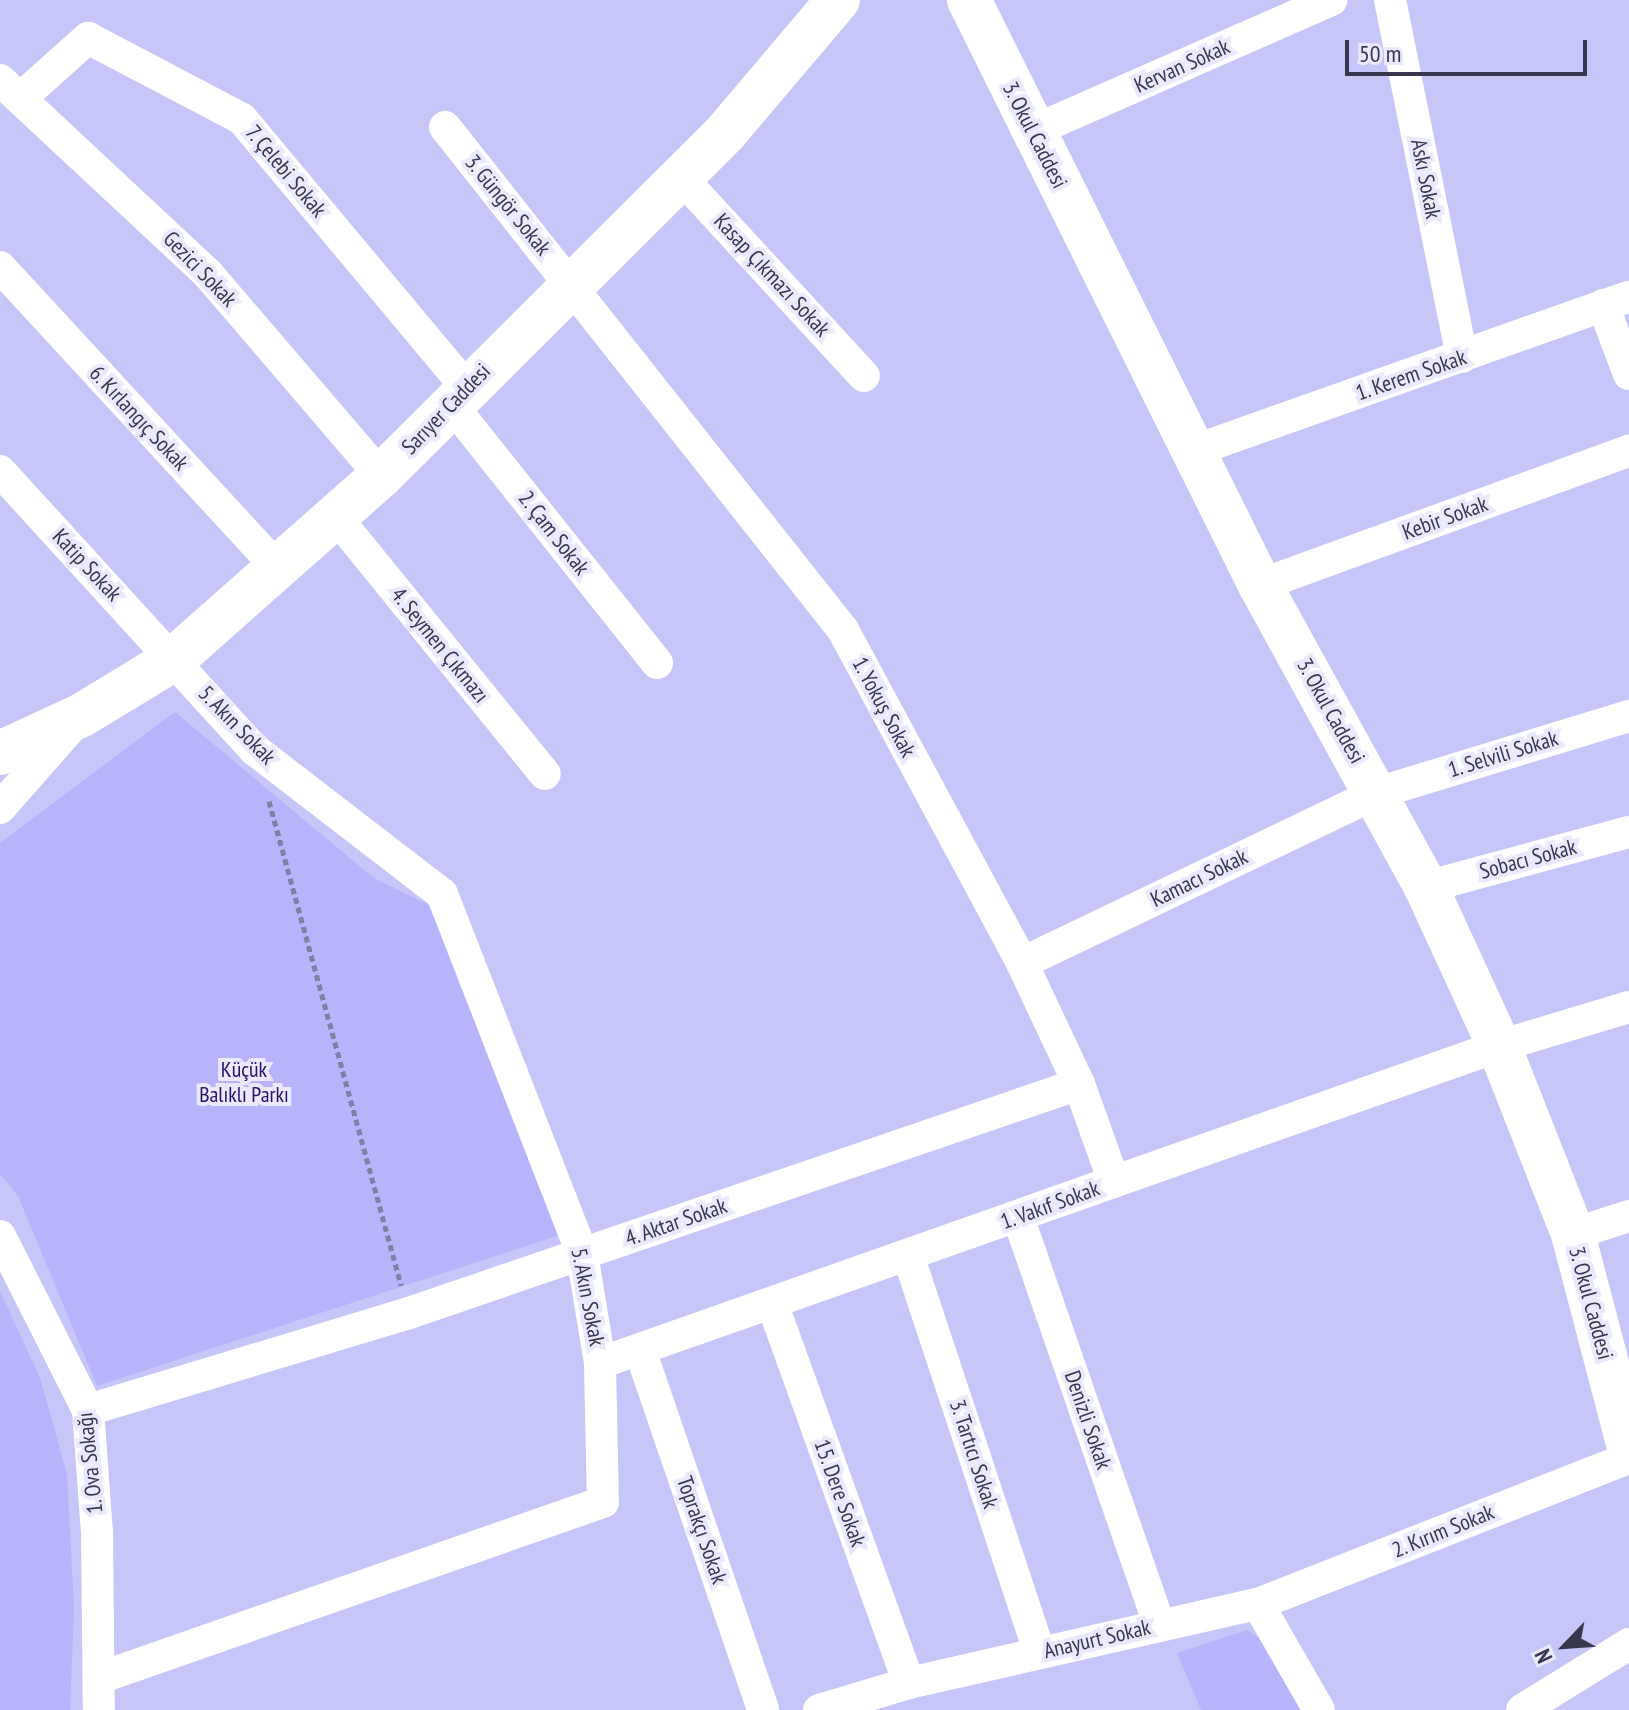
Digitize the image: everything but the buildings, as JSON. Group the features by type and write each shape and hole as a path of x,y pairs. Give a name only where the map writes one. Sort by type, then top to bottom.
{"main road":[{"name":"Sarıyer Caddesi","path":"3,747 82,715 174,659 336,517 381,476 570,283 726,132 838,0"},
{"name":"3. Okul Caddesi","path":"969,0 1260,585 1426,887 1499,1046 1573,1234 1623,1404 1629,1448"}],"street":[{"name":"Kervan Sokak","path":"1033,131 1332,0"},
{"name":"Askı Sokak","path":"1390,0 1462,357"},
{"name":"7. Çelebi Sokak","path":"11,88 88,38 242,119 459,396"},
{"name":"Gezici Sokak","path":"11,88 208,274 381,476"},
{"name":"3. Güngör Sokak","path":"445,127 570,283"},
{"name":"Kasap Çıkmazı Sokak","path":"679,175 864,376"},
{"name":"6. Kırlangıç Sokak","path":"0,267 278,568"},
{"name":"1. Yokuş Sokak","path":"570,283 843,630 1022,963 1079,1084 1114,1182"},
{"name":"1. Kerem Sokak","path":"1193,451 1616,301"},
{"path":"1616,301 1629,374"},
{"name":"2. Çam Sokak","path":"459,396 657,663"},
{"name":"Kebir Sokak","path":"1260,585 1629,451"},
{"name":"Katip Sokak","path":"0,471 174,659"},
{"name":"4. Seymen Çıkmazı","path":"336,517 545,774"},
{"name":"5. Akın Sokak","path":"99,1678 603,1502 600,1363 582,1254 442,894 255,750 174,659"},
{"path":"0,808 82,715"},
{"name":"1. Selvili Sokak","path":"1377,793 1629,716"},
{"name":"Kamacı Sokak","path":"1022,963 1377,793"},
{"name":"Sobacı Sokak","path":"1426,887 1629,832"},
{"name":"1. Vakıf Sokak","path":"600,1363 1499,1046 1629,1007"},
{"name":"4. Aktar Sokak","path":"88,1410 409,1313 1079,1084"},
{"path":"1573,1234 1629,1216"},
{"name":"Denizli Sokak","path":"1018,1217 1159,1624"},
{"name":"1. Ova Sokağı","path":"0,1236 88,1410 99,1710"},
{"name":"3. Tartıcı Sokak","path":"908,1255 1039,1652"},
{"name":"15. Dere Sokak","path":"772,1303 909,1683"},
{"name":"Toprakçı Sokak","path":"640,1350 763,1710"},
{"name":"2. Kırım Sokak","path":"1258,1604 1629,1458"},
{"path":"1258,1604 1319,1710"},
{"name":"Anayurt Sokak","path":"819,1710 909,1683 1258,1604"},
{"path":"1522,1710 1629,1644"}],"path":[{"path":"255,750 409,1313"}],"green space":[{"name":"Küçük Balıklı Parkı","path":"175,712 374,878 435,908 569,1232 97,1386 18,1196 0,1174 0,843"},
{"path":"0,1291 40,1378 67,1474 74,1607 70,1710 0,1710"},
{"path":"1247,1630 1262,1640 1302,1710 1201,1710 1177,1653"}]}
